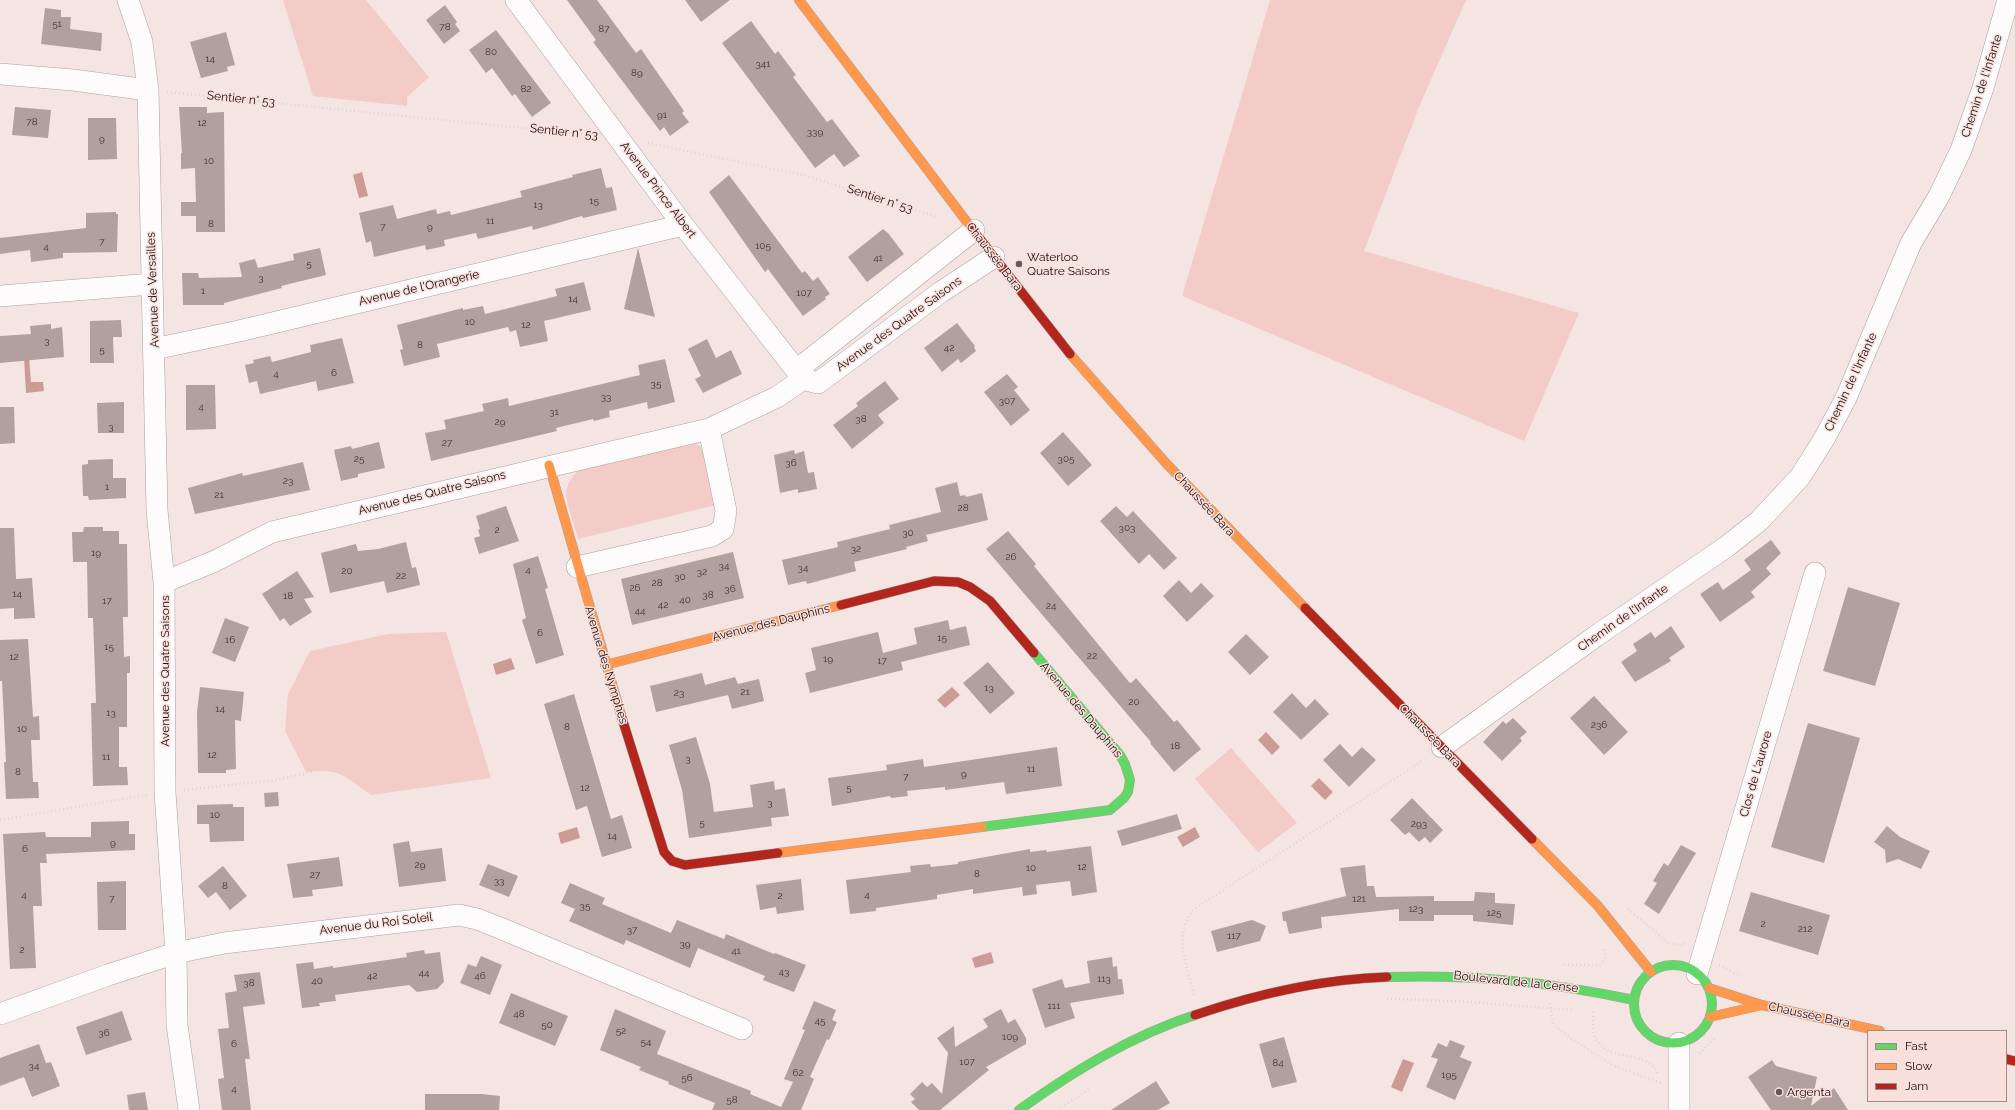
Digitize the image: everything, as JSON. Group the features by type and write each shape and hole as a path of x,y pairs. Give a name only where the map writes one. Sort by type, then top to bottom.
{"main road":[{"name":"Chaussée Bara","path":"799,0 949,200 1070,354 1165,462 1435,752 1518,827 1598,906 1651,972"},
{"name":"Avenue des Nymphes","path":"549,465 605,665 664,852 672,861"},
{"name":"Avenue des Dauphins","path":"605,665 934,581 954,581 974,588 990,601 1120,755 1128,769 1131,788 1124,800 1110,810 685,865 672,861"},
{"path":"1674,965 1686,968 1703,981 1712,1002 1710,1018 1703,1030 1692,1039 1679,1043 1664,1043 1651,1037 1641,1027 1635,1014 1634,1000 1637,989 1642,980 1651,972 1662,967 1674,965"},
{"name":"Boulevard de la Cense","path":"1019,1110 1072,1073 1126,1043 1199,1013 1262,995 1360,978 1442,974 1514,979 1588,989 1634,1000"},
{"name":"Chaussée Bara","path":"1703,981 1762,1005 1875,1030"},
{"name":"Chaussée Bara","path":"1710,1018 1762,1005"}],"street":[{"name":"Avenue de Versailles","path":"128,0 142,42 148,90 157,510 164,582"},
{"name":"Avenue Prince Albert","path":"516,0 684,225 803,379"},
{"name":"Chemin de l'Infante","path":"1435,752 1596,636 1726,547 1759,521 1800,477 1824,439 1846,398 1911,243 1939,196 1961,150 1983,88 2008,0"},
{"path":"0,74 73,80 148,90"},
{"name":"Avenue de l'Orangerie","path":"154,349 247,329 684,225"},
{"name":"Avenue des Quatre Saisons","path":"803,379 803,364 974,230"},
{"name":"Avenue des Quatre Saisons","path":"189,1110 178,1025 176,953 165,792 164,582 215,561 272,532 549,465 708,429 777,397 803,379 818,383 941,292 994,257"},
{"path":"0,296 152,284"},
{"path":"577,567 712,536 723,529 726,511 708,429"},
{"name":"Clos de L'aurore","path":"1703,981 1814,573"},
{"name":"Avenue du Roi Soleil","path":"0,1014 108,975 176,953 224,943 459,914 494,925 742,1029"},
{"path":"1679,1043 1671,1084 1679,1110"}],"path":[{"name":"Sentier n° 53","path":"148,90 619,138 807,176 941,219"},
{"path":"1199,1013 1181,941 1183,927 1194,909 1435,752"},
{"path":"1551,984 1553,964 1600,964 1605,958 1604,943"},
{"path":"1385,998 1457,1000 1579,1010"},
{"path":"1550,1008 1553,1024 1573,1040 1614,1066 1671,1084"},
{"path":"1586,1011 1593,1011 1594,1035 1603,1049 1621,1055 1641,1059 1656,1068 1671,1084"},
{"path":"1058,1110 1095,1085"}],"shaded area":[{"path":"283,0 366,0 429,77 407,97 407,106 313,96"},
{"path":"1270,0 1466,0 1419,107 1364,251 1579,313 1524,441 1182,296"},
{"path":"362,172 368,196 359,198 353,175"},
{"path":"24,357 29,357 31,382 43,382 44,391 26,393"},
{"path":"694,442 702,448 720,504 578,539 569,509 566,492 570,481 583,466"},
{"path":"446,632 491,778 371,795 342,775 327,771 306,772 285,731 288,694 310,651 388,634"},
{"path":"511,658 515,669 496,675 493,664"},
{"path":"952,687 960,695 945,708 937,700"},
{"path":"1266,732 1280,747 1272,755 1258,740"},
{"path":"1231,748 1297,823 1258,852 1195,779"},
{"path":"1319,778 1333,792 1325,800 1311,786"},
{"path":"577,827 580,838 561,844 558,833"},
{"path":"1195,827 1200,837 1183,847 1177,837"},
{"path":"991,952 994,963 975,968 972,958"},
{"path":"1403,1059 1414,1063 1402,1092 1391,1087"}],"building":[{"path":"567,0 597,0 636,53 641,49 684,111 682,113 689,122 670,136 664,127 660,131 593,42 596,40"},
{"path":"685,0 730,0 701,22"},
{"path":"445,5 457,22 455,24 460,31 444,44 426,20"},
{"path":"45,8 61,10 61,17 71,17 70,29 102,33 101,51 41,44"},
{"path":"751,21 775,54 778,51 796,75 793,77 827,122 832,119 860,156 844,167 834,154 815,168 722,43"},
{"path":"496,30 551,103 532,117 515,94 512,96 492,68 486,73 469,50"},
{"path":"226,32 235,65 227,67 228,71 201,78 190,42"},
{"path":"15,107 51,110 48,138 12,135"},
{"path":"179,107 207,107 207,113 224,112 225,232 196,232 196,216 181,216 181,202 196,202 195,168 181,169 182,153"},
{"path":"88,118 116,118 117,159 88,160"},
{"path":"601,168 606,188 612,187 617,210 583,218 582,216 533,230 532,226 478,239 476,233 444,240 445,246 426,250 425,245 374,257 371,241 366,243 359,213 393,205 397,219 436,209 437,214 450,211 451,215 522,197 520,191"},
{"path":"729,175 802,273 805,271 813,281 818,277 830,294 825,297 826,299 803,316 768,269 765,272 709,192"},
{"path":"116,212 116,214 118,214 117,252 63,253 63,258 31,262 30,250 0,254 0,238 86,228 86,213"},
{"path":"883,229 888,233 904,254 867,282 848,257"},
{"path":"320,248 326,275 281,286 282,288 224,303 224,305 183,305 182,273 198,273 199,278 242,277 239,263 255,259 258,268 294,260 293,254"},
{"path":"638,248 655,317 624,309"},
{"path":"584,282 591,310 544,321 548,341 520,347 516,330 510,332 508,327 437,344 440,357 404,366 400,350 403,349 397,325 463,308 463,310 483,306 485,314 557,296 555,289"},
{"path":"121,320 122,337 113,337 114,363 90,363 90,321"},
{"path":"957,323 975,346 976,351 961,363 958,359 942,372 924,348"},
{"path":"51,324 51,329 62,327 64,357 0,363 0,336 31,334 30,326"},
{"path":"342,338 354,383 318,391 316,381 260,394 257,381 249,383 245,365 254,363 253,360 270,356 272,362 311,352 310,345"},
{"path":"707,339 716,358 731,350 742,374 703,393 695,379 701,376 688,349"},
{"path":"665,359 675,402 648,409 647,402 609,411 610,417 594,421 593,419 556,428 557,431 431,461 425,433 446,429 444,420 484,411 482,404 508,398 509,406 640,375 638,365"},
{"path":"1007,374 1018,387 1014,390 1030,410 1011,426 984,392"},
{"path":"885,381 899,399 878,415 884,423 852,449 833,425 858,406 856,403"},
{"path":"186,385 215,385 216,429 186,430"},
{"path":"124,402 124,433 98,433 97,403"},
{"path":"0,407 14,407 15,443 0,444"},
{"path":"1063,432 1092,465 1068,486 1040,453"},
{"path":"379,442 385,468 358,474 358,477 341,481 334,450 351,446 352,449"},
{"path":"794,450 795,454 804,451 808,473 814,472 817,489 798,493 798,489 780,493 774,455"},
{"path":"113,459 113,478 126,478 126,498 89,500 88,496 83,496 82,465 88,464 88,460"},
{"path":"303,462 310,490 195,514 188,488 242,473 243,476"},
{"path":"957,482 960,496 965,495 966,497 982,493 988,520 926,535 928,541 906,547 907,549 854,562 856,571 807,584 806,581 788,585 782,560 838,547 837,542 890,529 889,525 941,512 935,488"},
{"path":"506,506 519,541 479,554 474,538 480,536 478,530 480,529 476,516"},
{"path":"1116,506 1127,517 1133,511 1177,558 1164,570 1149,554 1139,564 1100,521"},
{"path":"84,527 103,527 103,531 119,531 119,544 127,544 128,617 123,617 124,657 130,656 130,673 127,673 127,727 119,727 119,767 127,767 128,785 93,786 91,703 96,703 93,618 88,618 87,562 73,562 72,532 83,532"},
{"path":"0,528 14,528 16,579 32,578 35,618 14,619 14,608 0,609"},
{"path":"1008,531 1036,564 1034,566 1129,682 1131,683 1136,678 1174,722 1177,720 1201,749 1174,772 1150,743 1151,742 986,549"},
{"path":"1771,540 1781,553 1766,568 1771,574 1751,592 1755,597 1720,622 1700,594 1718,582 1723,590 1751,570 1744,560"},
{"path":"406,542 412,568 416,567 420,585 387,593 384,581 330,593 321,553 356,544 358,551 378,549"},
{"path":"733,552 744,598 632,625 621,579"},
{"path":"538,556 548,588 545,589 564,655 536,664 522,620 526,618 513,564"},
{"path":"297,571 314,597 304,599 312,612 290,626 284,618 280,621 262,594"},
{"path":"1179,580 1191,593 1201,583 1214,596 1187,622 1163,596"},
{"path":"1848,587 1900,603 1875,686 1823,671"},
{"path":"225,618 249,627 235,662 212,653"},
{"path":"948,620 950,630 966,626 970,645 901,662 903,670 810,693 805,673 816,670 811,648 878,632 883,653 917,644 914,628"},
{"path":"1671,626 1685,647 1669,658 1671,661 1635,682 1621,662 1637,651 1633,644 1651,632 1655,638"},
{"path":"1246,634 1269,657 1250,675 1228,652"},
{"path":"28,639 33,717 39,716 40,740 31,740 33,782 38,782 39,798 6,799 4,762 6,762 2,681 0,681 0,640"},
{"path":"988,662 1015,693 990,714 963,683"},
{"path":"702,673 705,685 735,677 738,684 759,679 764,701 732,709 728,695 656,712 650,686"},
{"path":"200,687 244,692 241,721 235,720 236,769 226,770 226,773 198,773 197,712"},
{"path":"1292,693 1306,708 1315,699 1329,714 1301,740 1273,712"},
{"path":"574,694 611,819 622,815 632,848 602,857 587,806 576,810 544,704"},
{"path":"1594,696 1628,732 1604,755 1570,718"},
{"path":"1513,718 1527,732 1520,738 1522,741 1502,761 1483,742 1503,721 1506,724"},
{"path":"1808,723 1860,738 1824,863 1771,847"},
{"path":"696,737 710,784 714,812 753,807 750,785 774,781 775,790 785,788 789,816 771,818 772,826 689,838 682,790 669,745"},
{"path":"1340,744 1352,757 1362,747 1376,760 1349,787 1323,760"},
{"path":"1057,747 1062,786 1006,794 1004,782 945,790 945,787 907,791 908,796 891,798 890,796 832,806 828,778 887,770 886,765 923,759 924,767"},
{"path":"278,792 279,806 265,807 264,793"},
{"path":"1412,798 1443,830 1430,843 1425,837 1419,842 1409,832 1405,835 1390,820"},
{"path":"233,804 233,807 244,807 244,841 210,842 209,824 197,824 197,805"},
{"path":"1177,814 1182,829 1122,846 1117,831"},
{"path":"129,821 129,834 135,834 135,850 46,854 47,863 40,863 42,906 33,906 36,968 10,969 3,834 45,832 46,837 91,837 91,822"},
{"path":"1887,826 1900,837 1930,851 1921,869 1898,859 1886,863 1885,850 1874,842"},
{"path":"409,841 411,852 442,848 446,881 399,887 393,844"},
{"path":"1681,845 1696,853 1659,914 1644,904 1657,883 1653,881 1664,863 1668,866"},
{"path":"1091,846 1097,892 1072,896 1070,881 1036,885 1037,894 1023,896 1022,887 973,894 973,889 937,895 937,899 876,908 876,911 850,914 846,880 911,872 910,866 930,864 931,867 958,864 958,862 1030,849 1030,852 1046,850 1047,852"},
{"path":"339,857 343,886 312,890 313,896 293,898 287,864"},
{"path":"488,864 518,876 509,897 479,885"},
{"path":"1365,865 1367,886 1374,886 1376,897 1434,896 1434,901 1474,901 1475,892 1495,893 1495,903 1515,904 1513,925 1473,921 1473,915 1434,915 1434,921 1399,921 1399,909 1321,917 1322,928 1289,934 1286,921 1283,921 1282,912 1346,896 1340,868"},
{"path":"223,866 247,896 230,910 216,892 208,898 198,886"},
{"path":"801,879 804,910 777,914 776,907 760,910 756,885"},
{"path":"126,881 126,930 98,930 97,882"},
{"path":"570,883 605,898 602,904 671,933 677,920 724,939 726,934 774,954 775,953 806,965 794,992 763,980 765,976 698,948 690,968 626,940 624,945 569,921 575,909 561,903"},
{"path":"1751,892 1830,915 1818,955 1739,931"},
{"path":"1252,920 1266,926 1260,941 1217,952 1211,931"},
{"path":"424,950 425,954 440,952 444,982 437,989 417,992 409,985 335,995 336,1001 319,1003 320,1006 302,1008 296,964 313,962 314,969 333,966 333,968 407,957 406,953"},
{"path":"481,956 502,965 490,995 460,983 468,964 476,967"},
{"path":"1112,957 1113,967 1117,966 1118,979 1122,979 1124,994 1070,1003 1075,1018 1045,1028 1032,989 1062,979 1065,988 1090,983 1087,961"},
{"path":"260,972 265,1004 243,1007 250,1059 245,1059 251,1110 222,1110 218,1079 224,1078 218,1029 229,1028 225,993 237,991 234,975"},
{"path":"511,993 568,1016 555,1046 499,1023"},
{"path":"814,1001 836,1010 832,1020 837,1022 829,1040 827,1039 810,1077 814,1079 801,1110 712,1110 715,1103 668,1084 669,1082 639,1070 641,1067 600,1050 615,1009 666,1031 657,1054 751,1091 750,1094 781,1107 793,1082 784,1079 805,1030 802,1029"},
{"path":"1001,1009 1008,1023 1015,1019 1026,1038 1026,1044 986,1067 989,1070 940,1110 919,1110 911,1102 915,1099 910,1094 922,1082 927,1087 932,1083 942,1094 948,1053 937,1038 954,1026 955,1047 988,1027 983,1019"},
{"path":"122,1011 132,1040 86,1055 76,1027"},
{"path":"1284,1037 1297,1082 1272,1088 1259,1044"},
{"path":"1450,1040 1465,1046 1460,1057 1472,1062 1455,1100 1426,1087 1438,1059 1431,1057 1438,1043 1447,1047"},
{"path":"39,1044 46,1063 51,1062 60,1086 32,1097 24,1077 0,1086 0,1058"},
{"path":"1772,1060 1776,1066 1817,1077 1811,1106 1834,1088 1848,1110 1771,1110 1748,1077"},
{"path":"1156,1081 1170,1103 1158,1110 1111,1110"},
{"path":"145,1092 148,1110 129,1110 127,1095"},
{"path":"425,1094 482,1094 500,1096 499,1110 425,1110"}],"traffic: fast":[{"path":"982,827 1110,810 1124,798 1128,792 1130,780 1125,764 1120,755 1034,653"},
{"path":"1673,965 1688,968 1695,972 1705,982 1709,989 1712,1004 1709,1019 1705,1026 1695,1036 1688,1040 1673,1043 1658,1040 1651,1036 1641,1026 1637,1019 1634,1004 1637,989 1641,982 1651,972 1658,968 1673,965"},
{"path":"1387,977 1419,976 1481,978 1572,988 1634,1000"},
{"path":"1019,1110 1082,1068 1126,1044 1148,1033 1195,1015"}],"traffic: slow":[{"path":"799,0 973,230"},
{"path":"1070,354 1165,462 1305,608"},
{"path":"549,465 621,715"},
{"path":"605,665 841,605"},
{"path":"778,853 982,827"},
{"path":"1532,839 1598,906 1651,972"},
{"path":"1709,988 1762,1005 1875,1030"},
{"path":"1710,1017 1762,1005"}],"traffic: jam":[{"path":"973,230 1070,354"},
{"path":"841,605 934,581 958,582 970,587 990,601 1034,653"},
{"path":"1305,608 1532,839"},
{"path":"621,715 664,852 672,861 685,865 778,853"},
{"path":"1195,1015 1242,1000 1314,984 1363,978 1387,977"},
{"path":"2007,1059 2015,1061"}],"place":[{"name":"Waterloo Quatre Saisons","path":"1019,264"},
{"name":"Argenta","path":"1779,1092"}]}
